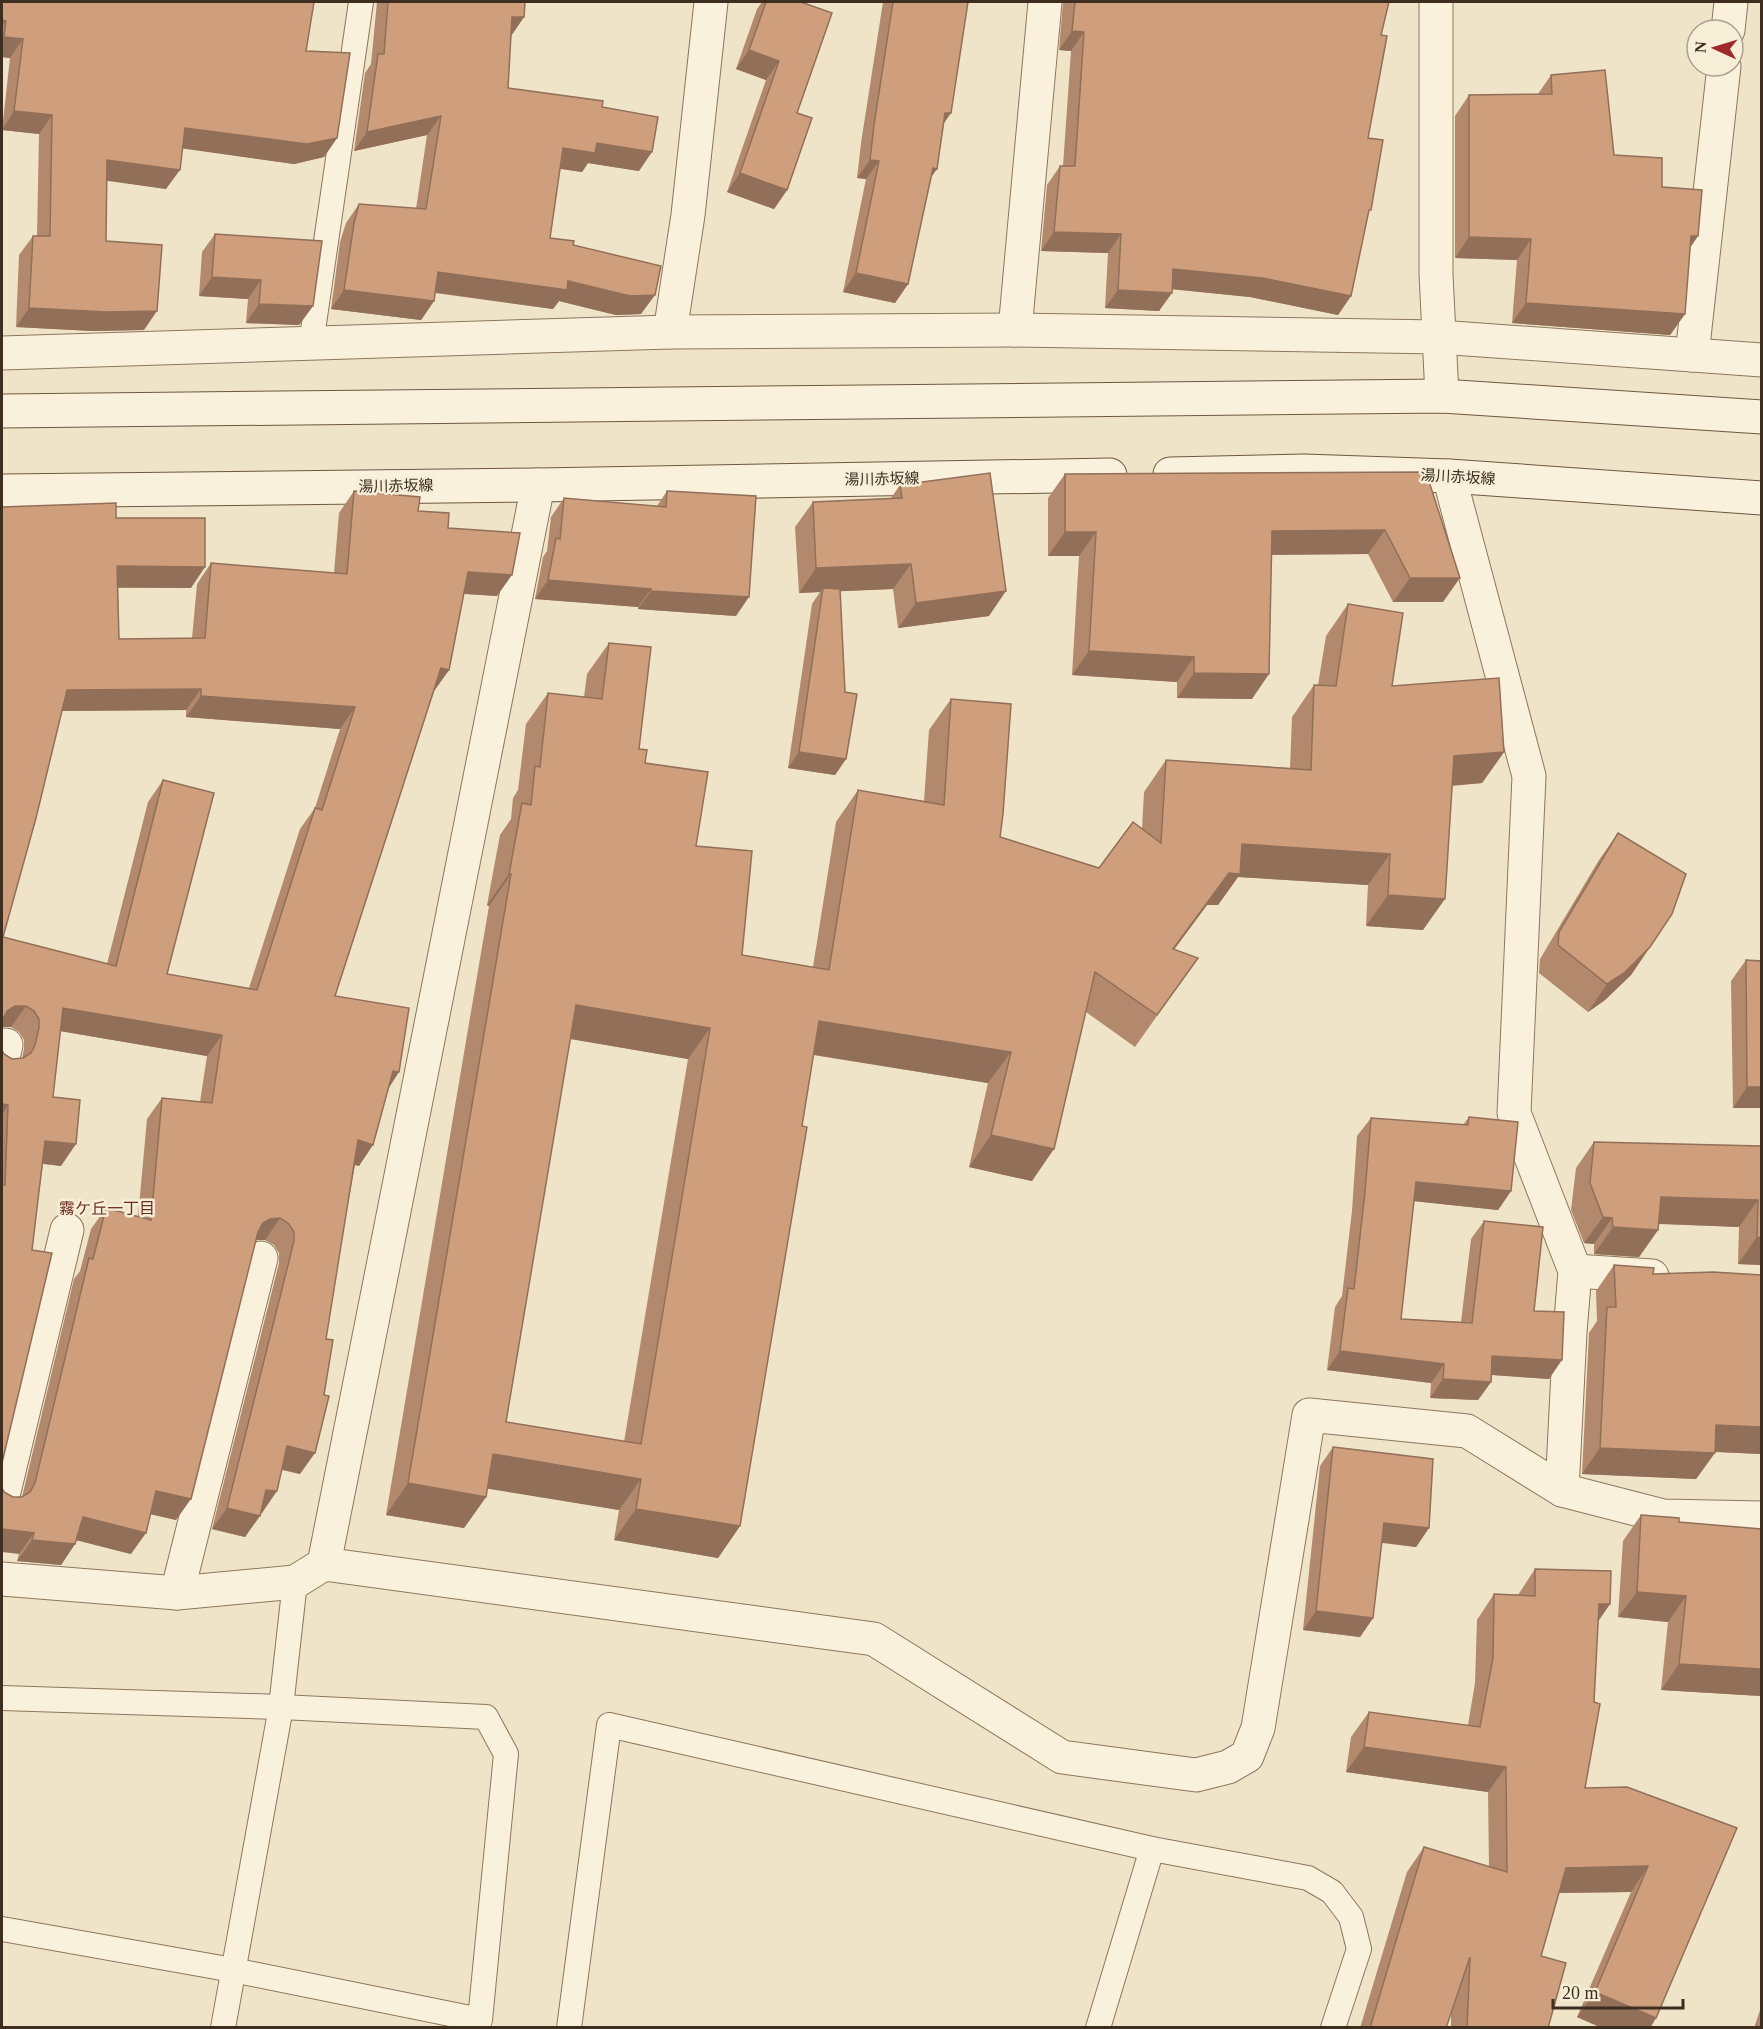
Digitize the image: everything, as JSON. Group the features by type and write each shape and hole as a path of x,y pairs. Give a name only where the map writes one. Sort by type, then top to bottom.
{"street":[{"path":"670,332 688,215 711,2"},
{"path":"1015,330 1045,2"},
{"path":"1436,2 1436,274 1442,396"},
{"path":"1729,18 1731,2"},
{"path":"1692,355 1723,78"},
{"path":"2,353 670,332 1015,330 1439,337 1761,360"},
{"path":"2,411 1442,396 1761,417"},
{"name":"湯川赤坂線","path":"2,491 538,485 1304,471 1449,476 1761,498"},
{"path":"1449,476 1529,776 1514,1113 1575,1271 1569,1332 1562,1490"},
{"path":"324,1564 538,485"},
{"path":"2,1500 67,1230"},
{"path":"177,1593 261,1258"},
{"path":"1575,1271 1680,1278"},
{"path":"2,1579 177,1593 295,1582 324,1564 874,1638 1062,1757 1196,1775 1228,1767 1246,1756 1258,1728 1309,1415 1467,1431 1562,1490 1663,1516 1761,1518"}],"lane":[{"path":"311,344 361,2"},
{"path":"223,2028 282,1707 295,1582"},
{"path":"2,1698 282,1707 486,1717 506,1754 480,2024 233,1970 2,1929"},
{"path":"569,2028 609,1725 1152,1849 1308,1878 1332,1892 1351,1917 1359,1949 1333,2028"},
{"path":"1098,2028 1152,1849"}],"building":[{"path":"2,2 314,2 306,51 350,53 337,138 307,144 185,128 180,170 107,160 106,241 162,245 157,311 107,312 29,308 33,236 50,236 52,115 14,111 23,39 4,37 6,21 2,20"},
{"path":"388,2 525,2 524,17 512,17 508,88 603,101 602,107 658,117 652,152 597,143 595,153 563,148 550,238 574,241 573,245 661,266 655,295 630,296 568,281 567,290 438,272 434,301 344,290 359,204 426,209 441,116 367,132 378,54 384,54"},
{"path":"766,2 801,2 832,13 797,113 812,118 787,190 740,173 779,61 749,50"},
{"path":"893,2 968,2 951,113 945,113 937,169 933,168 908,284 856,273 879,161 870,160"},
{"path":"1075,2 1389,2 1381,35 1387,36 1368,138 1383,140 1371,210 1369,210 1351,296 1263,278 1173,269 1172,293 1118,290 1121,234 1054,232 1060,166 1075,166 1084,32 1072,31"},
{"path":"1605,70 1614,155 1662,158 1662,187 1702,190 1698,236 1691,236 1685,314 1526,303 1531,239 1469,237 1469,95 1552,94 1551,75"},
{"path":"215,234 322,241 313,306 259,304 261,280 212,277"},
{"path":"1426,472 1460,578 1410,578 1385,530 1272,531 1269,674 1194,673 1194,657 1089,651 1096,532 1065,532 1065,474"},
{"path":"990,473 1006,591 916,603 911,564 816,568 813,502 902,498 900,485"},
{"path":"354,491 420,497 418,511 449,513 448,528 520,533 512,575 468,572 449,670 441,668 335,996 409,1008 399,1072 393,1071 373,1145 358,1140 326,1339 333,1340 324,1395 329,1396 315,1453 287,1446 277,1491 266,1490 260,1516 227,1508 294,1241 294,1232 289,1224 280,1218 270,1219 263,1223 258,1232 191,1499 156,1491 146,1533 83,1517 75,1544 32,1540 34,1533 2,1529 2,1488 4,1492 13,1497 22,1497 30,1492 35,1483 89,1258 93,1259 106,1208 151,1220 162,1098 212,1103 222,1035 63,1008 53,1097 80,1100 76,1144 45,1141 32,1250 52,1253 2,1463 2,1185 5,1185 8,1105 2,1104 2,1050 12,1059 23,1058 31,1053 39,1028 39,1019 34,1011 26,1006 15,1006 7,1011 2,1024 2,507 116,503 116,518 205,518 205,567 117,566 119,639 205,638 211,563 347,574","holes":["201,689 201,696 355,707 322,810 315,808 257,990 167,974 214,793 163,780 116,966 3,937 36,818 67,690"]},
{"path":"667,491 756,496 749,597 651,591 651,589 548,580 556,538 560,539 564,498 666,507"},
{"path":"823,588 840,589 845,692 857,694 846,759 799,752"},
{"path":"1348,604 1403,613 1392,686 1499,678 1504,752 1454,756 1445,899 1388,895 1390,854 1242,844 1240,874 1229,873 1173,949 1198,958 1157,1015 1095,972 1054,1149 991,1135 1011,1052 819,1021 802,1126 807,1127 740,1526 636,1509 641,1479 493,1454 486,1497 408,1483 511,874 509,874 522,803 531,805 535,766 540,767 548,693 602,699 609,643 651,647 639,749 647,750 645,763 708,772 696,846 752,851 742,955 829,970 858,790 944,805 951,699 1011,704 1000,837 1099,868 1133,822 1161,843 1166,760 1311,770 1314,685 1336,686","holes":["576,1005 710,1028 641,1444 506,1422"]},
{"path":"1618,833 1686,874 1672,914 1650,947 1624,973 1607,984 1558,945 1559,932"},
{"path":"1746,960 1761,961 1761,1087 1747,1087"},
{"path":"1469,1117 1518,1122 1511,1191 1416,1182 1401,1319 1472,1323 1484,1221 1543,1227 1534,1311 1564,1312 1562,1360 1492,1356 1491,1382 1443,1379 1444,1364 1340,1351 1348,1288 1354,1289 1371,1118 1468,1125"},
{"path":"1594,1142 1761,1146 1761,1238 1757,1237 1758,1200 1661,1197 1658,1230 1613,1227 1612,1218 1603,1217 1590,1183"},
{"path":"1614,1265 1654,1268 1653,1274 1713,1272 1761,1275 1761,1427 1716,1425 1715,1453 1600,1448 1607,1307 1616,1307"},
{"path":"1333,1447 1433,1459 1429,1528 1384,1523 1373,1618 1316,1611"},
{"path":"1641,1515 1679,1518 1679,1522 1761,1529 1761,1669 1679,1664 1686,1596 1637,1592"},
{"path":"1535,1569 1611,1571 1610,1604 1599,1604 1594,1702 1600,1704 1585,1788 1627,1787 1737,1828 1656,2018 1595,1992 1648,1866 1566,1868 1541,1956 1566,1963 1548,2028 1467,2028 1470,1957 1446,2028 1370,2028 1424,1847 1507,1872 1506,1767 1364,1747 1369,1712 1480,1727 1493,1658 1494,1594 1535,1596"}],"district":[{"name":"霧ケ丘一丁目","path":"107,1208"}]}
